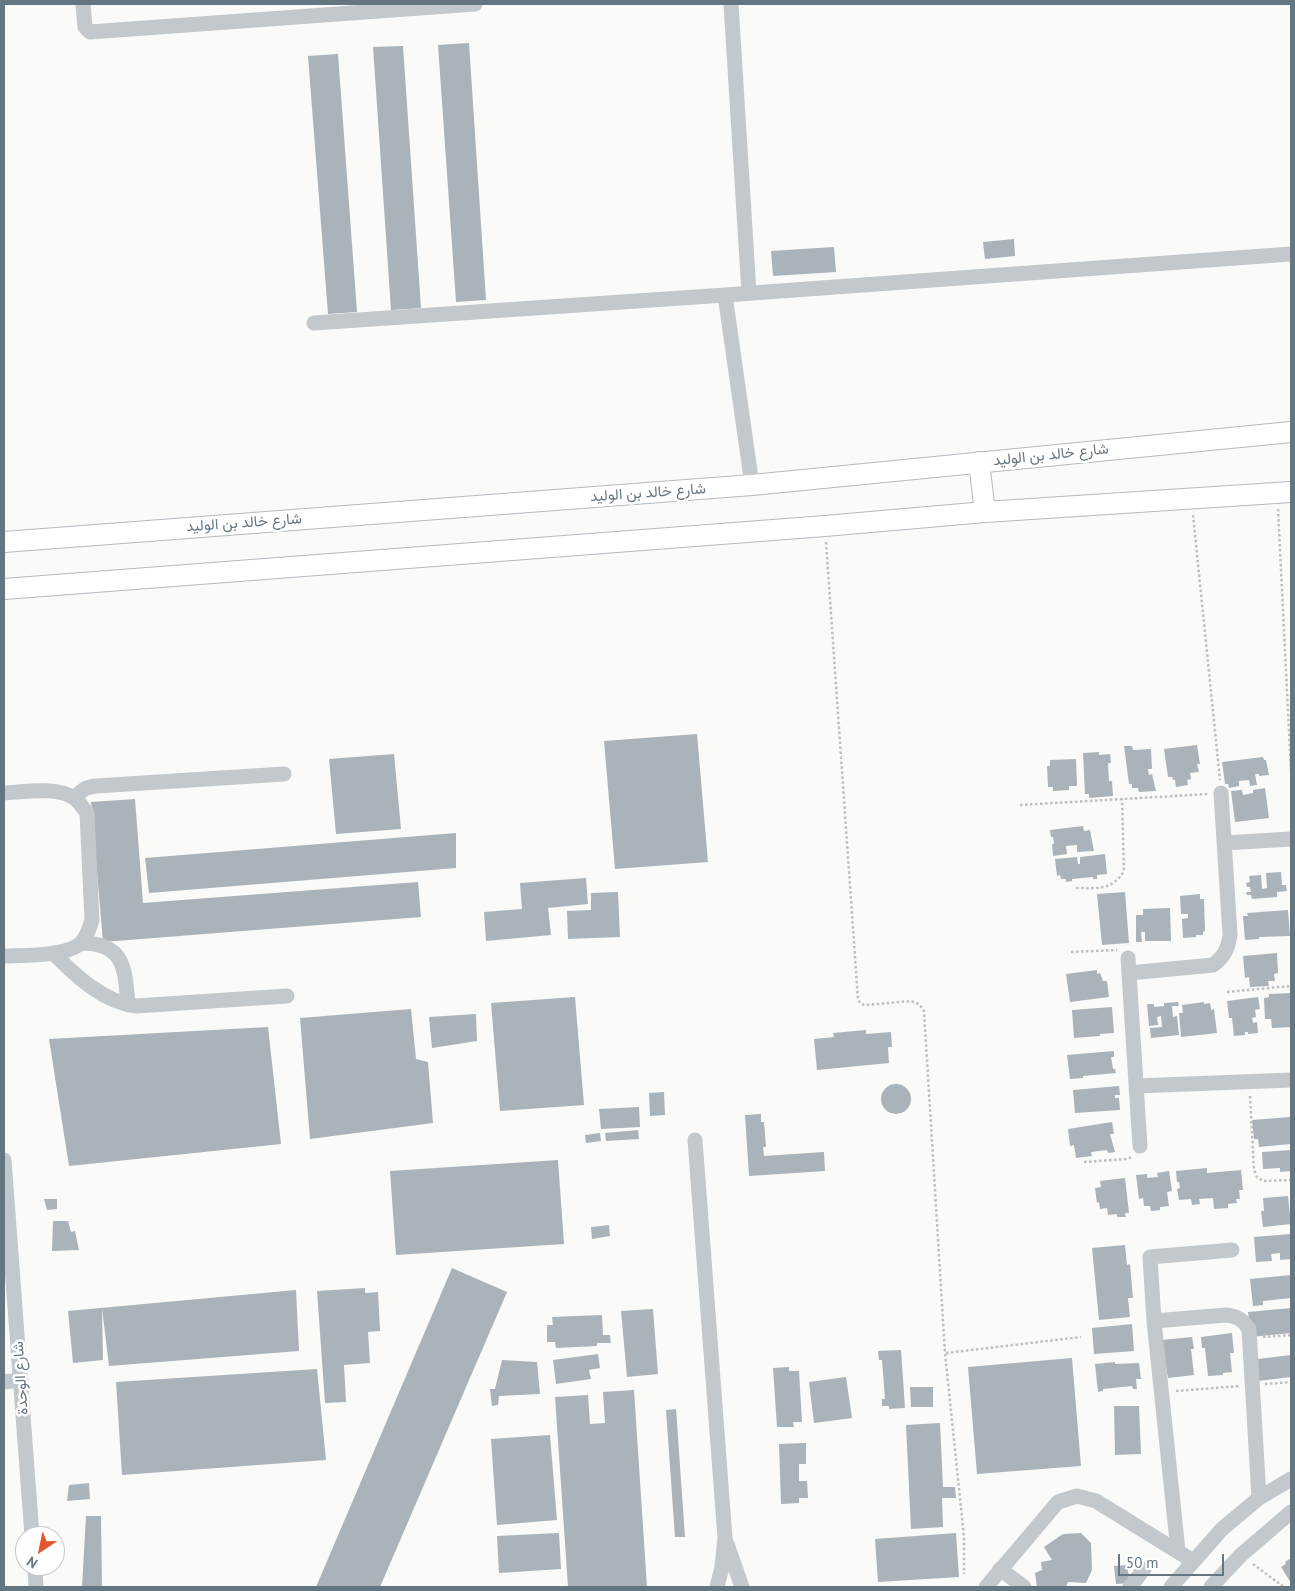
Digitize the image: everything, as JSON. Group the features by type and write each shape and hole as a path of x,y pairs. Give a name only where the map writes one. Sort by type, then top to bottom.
{"main road":[{"name":"شارع خالد بن الوليد","path":"4,542 752,485 1291,432"},
{"path":"979,462 985,512"},
{"path":"4,589 985,512 1192,500 1284,492"}],"street":[{"path":"83,4 85,27 90,32 475,4"},
{"path":"730,4 749,293"},
{"path":"314,323 1291,254"},
{"path":"725,295 752,485"},
{"path":"74,798 88,787 96,786 284,774"},
{"path":"4,793 56,791 66,793 74,798 87,813 92,920 88,933 80,943 69,949 53,953 4,956"},
{"path":"1140,1146 1128,965 1213,966 1222,958 1228,947 1230,935 1221,793"},
{"path":"1224,843 1291,839"},
{"path":"80,943 95,943 110,949 122,961 126,978 128,1005"},
{"path":"53,953 101,993 117,1002 128,1005 287,996"},
{"path":"1136,1086 1291,1080"},
{"path":"695,1140 725,1538 722,1567 717,1587"},
{"name":"شارع الوحدة","path":"4,1160 31,1526"},
{"path":"1178,1551 1154,1321 1150,1257 1232,1250"},
{"path":"1154,1321 1226,1315 1235,1316 1243,1321 1248,1329 1259,1498"},
{"path":"4,1382 21,1380"},
{"path":"1170,1587 1222,1529 1259,1498 1291,1479"},
{"path":"986,1587 1058,1502 1077,1496 1096,1501 1193,1561"},
{"path":"1211,1587 1241,1555 1291,1512"},
{"path":"725,1538 742,1587"},
{"path":"1000,1569 1024,1587"},
{"path":"1130,1587 1144,1569"}],"path":[{"path":"1284,492 1291,772"},
{"path":"1020,805 1221,793 1192,500"},
{"path":"825,526 858,1000 861,1004 866,1005 911,1000 919,1004 924,1011 945,1353 964,1537 964,1574"},
{"path":"1076,888 1102,888 1111,885 1119,880 1124,871 1122,799"},
{"path":"1072,952 1117,949 1124,952 1128,965"},
{"path":"1227,992 1291,986"},
{"path":"1249,1082 1254,1170 1257,1177 1263,1181 1291,1180"},
{"path":"1084,1162 1127,1159 1133,1156 1140,1146"},
{"path":"1250,1338 1291,1334"},
{"path":"945,1353 1081,1337"},
{"path":"1162,1392 1291,1382"},
{"path":"1241,1555 1284,1587"}],"building":[{"path":"469,43 486,300 456,302 438,45"},
{"path":"403,46 421,308 391,310 373,47"},
{"path":"338,54 357,312 328,314 308,56"},
{"path":"1014,239 1015,256 985,259 983,242"},
{"path":"834,247 836,272 773,276 771,251"},
{"path":"697,734 708,862 615,869 604,741"},
{"path":"1197,745 1200,764 1197,764 1199,772 1190,773 1191,779 1187,780 1188,785 1176,787 1175,780 1172,777 1168,777 1164,749"},
{"path":"1124,746 1132,746 1133,750 1151,749 1152,769 1148,769 1149,775 1152,774 1156,791 1139,792 1138,788 1132,788 1132,784 1129,784"},
{"path":"1099,752 1099,755 1110,754 1111,763 1108,763 1109,781 1112,781 1113,796 1089,798 1089,794 1085,794 1083,753"},
{"path":"394,754 401,829 336,834 329,759"},
{"path":"1263,757 1266,760 1269,775 1259,776 1259,774 1255,774 1257,785 1250,786 1249,780 1239,781 1239,786 1229,788 1228,784 1225,784 1222,762"},
{"path":"1076,759 1077,786 1069,786 1069,790 1053,791 1053,787 1048,787 1047,766 1050,766 1050,760"},
{"path":"1265,788 1269,818 1235,822 1231,791 1242,790 1243,795 1253,793 1253,790"},
{"path":"135,799 143,903 418,882 421,917 103,942 91,802"},
{"path":"1083,826 1084,831 1090,830 1094,851 1077,852 1077,845 1066,846 1067,854 1053,856 1052,844 1054,844 1050,830"},
{"path":"456,833 456,868 149,893 145,858"},
{"path":"1105,854 1107,874 1097,875 1097,879 1093,879 1093,877 1072,879 1072,881 1066,882 1066,879 1061,879 1060,875 1057,876 1055,859 1077,857 1078,864 1080,864 1080,857"},
{"path":"1281,872 1282,885 1286,885 1287,891 1277,892 1277,897 1252,899 1251,895 1247,895 1246,892 1251,892 1250,887 1247,887 1246,883 1250,882 1249,876 1261,875 1262,889 1267,888 1266,873"},
{"path":"586,878 588,904 548,908 551,935 486,941 484,912 522,909 520,883"},
{"path":"618,892 620,937 568,939 567,911 591,910 591,893"},
{"path":"1125,892 1129,943 1102,945 1097,894"},
{"path":"1200,894 1200,899 1204,899 1205,931 1203,935 1183,938 1182,919 1188,918 1188,914 1181,914 1180,896"},
{"path":"1170,908 1171,941 1145,941 1145,932 1141,932 1142,942 1136,942 1136,915 1143,915 1143,909"},
{"path":"1288,910 1290,936 1259,937 1259,939 1245,940 1243,916 1248,916 1247,913"},
{"path":"1277,953 1278,973 1274,974 1275,981 1268,981 1269,986 1250,987 1249,977 1245,978 1243,956"},
{"path":"1097,970 1097,974 1100,973 1103,981 1107,981 1109,997 1070,1002 1066,974"},
{"path":"1291,993 1291,1027 1272,1028 1271,1019 1265,1019 1264,998 1269,997 1269,994"},
{"path":"575,997 584,1105 500,1111 491,1003"},
{"path":"1258,997 1260,1009 1255,1010 1256,1017 1252,1018 1253,1023 1257,1022 1258,1033 1248,1034 1248,1032 1245,1032 1245,1035 1234,1036 1232,1018 1229,1018 1227,1001"},
{"path":"1178,1002 1179,1006 1172,1006 1173,1017 1177,1016 1179,1035 1151,1038 1150,1028 1162,1027 1161,1016 1157,1017 1158,1025 1149,1026 1147,1004 1154,1004 1154,1007 1164,1006 1164,1003"},
{"path":"1204,1002 1204,1004 1210,1003 1211,1010 1214,1009 1217,1033 1181,1037 1179,1013 1183,1013 1182,1005"},
{"path":"1112,1007 1114,1033 1074,1038 1072,1010"},
{"path":"411,1009 416,1059 428,1062 433,1123 310,1139 300,1018"},
{"path":"476,1014 477,1041 432,1048 429,1017"},
{"path":"268,1027 281,1144 69,1166 49,1039"},
{"path":"866,1030 866,1034 891,1032 892,1047 888,1047 889,1063 817,1070 814,1039 834,1037 833,1033"},
{"path":"1114,1051 1114,1057 1111,1057 1113,1069 1115,1069 1116,1073 1070,1079 1067,1055"},
{"path":"896,1084 907,1088 911,1099 907,1110 896,1114 885,1110 881,1099 885,1088"},
{"path":"1119,1086 1120,1095 1115,1095 1115,1098 1119,1098 1120,1110 1075,1113 1073,1090"},
{"path":"664,1092 665,1115 650,1116 649,1093"},
{"path":"639,1107 640,1127 601,1129 599,1109"},
{"path":"761,1114 761,1122 764,1122 766,1147 763,1147 764,1156 824,1152 825,1171 749,1176 745,1115"},
{"path":"1291,1117 1291,1144 1259,1147 1258,1139 1254,1139 1252,1120"},
{"path":"1112,1122 1114,1134 1110,1134 1115,1152 1108,1153 1107,1150 1091,1152 1092,1156 1076,1158 1074,1145 1070,1146 1068,1129"},
{"path":"638,1130 639,1139 606,1141 605,1133"},
{"path":"600,1133 601,1141 586,1143 585,1135"},
{"path":"1291,1150 1291,1171 1280,1172 1280,1168 1263,1169 1262,1152"},
{"path":"558,1160 564,1244 396,1255 390,1171"},
{"path":"1207,1168 1207,1173 1241,1170 1243,1190 1239,1190 1240,1199 1236,1199 1237,1203 1228,1204 1228,1208 1214,1209 1213,1198 1199,1199 1200,1204 1192,1205 1191,1199 1179,1200 1177,1189 1180,1188 1179,1182 1177,1182 1176,1171"},
{"path":"1169,1171 1172,1191 1167,1192 1169,1206 1151,1211 1150,1206 1144,1206 1143,1198 1139,1199 1136,1175 1147,1174 1147,1178 1158,1177 1157,1173"},
{"path":"1125,1178 1129,1213 1125,1213 1126,1217 1117,1217 1117,1214 1108,1215 1107,1208 1100,1209 1099,1202 1097,1203 1095,1188 1101,1187 1100,1181"},
{"path":"1288,1196 1291,1224 1263,1227 1261,1211 1264,1211 1263,1198"},
{"path":"44,1199 57,1199 57,1209 47,1210"},
{"path":"53,1221 68,1221 71,1232 75,1231 79,1250 52,1251"},
{"path":"609,1225 610,1236 592,1239 591,1227"},
{"path":"1291,1234 1291,1259 1280,1260 1280,1253 1271,1254 1272,1261 1256,1262 1254,1237"},
{"path":"1125,1245 1127,1265 1130,1264 1133,1298 1128,1298 1130,1317 1099,1320 1092,1248"},
{"path":"452,1268 507,1292 380,1587 316,1587"},
{"path":"1291,1275 1291,1298 1263,1301 1263,1305 1253,1306 1250,1279"},
{"path":"365,1288 365,1293 378,1292 380,1331 368,1332 370,1363 344,1365 346,1402 325,1403 317,1291"},
{"path":"296,1290 299,1351 109,1366 102,1308 103,1360 73,1363 68,1311"},
{"path":"1291,1308 1291,1333 1251,1337 1248,1312"},
{"path":"653,1309 658,1374 627,1377 621,1311"},
{"path":"602,1315 603,1335 610,1335 611,1343 597,1343 597,1346 556,1348 555,1342 547,1342 547,1325 553,1325 552,1317"},
{"path":"1132,1324 1134,1351 1094,1354 1092,1328"},
{"path":"1232,1333 1234,1353 1230,1353 1232,1372 1208,1376 1205,1348 1202,1348 1201,1337"},
{"path":"1192,1337 1194,1349 1191,1349 1194,1375 1168,1378 1161,1340"},
{"path":"901,1350 905,1408 889,1409 889,1406 882,1406 882,1399 885,1399 882,1360 879,1360 878,1351"},
{"path":"598,1354 600,1368 589,1370 591,1379 556,1384 553,1360"},
{"path":"1291,1355 1291,1377 1258,1381 1258,1359"},
{"path":"1072,1358 1081,1466 977,1474 968,1367"},
{"path":"502,1360 537,1362 540,1394 499,1396 498,1405 492,1406 490,1389 495,1389"},
{"path":"1115,1362 1115,1364 1139,1363 1141,1379 1136,1379 1137,1389 1133,1389 1132,1386 1103,1389 1103,1391 1098,1392 1095,1364"},
{"path":"789,1367 789,1371 799,1371 802,1422 793,1422 794,1427 777,1427 773,1368"},
{"path":"317,1369 326,1460 122,1475 116,1382"},
{"path":"846,1377 852,1418 814,1423 809,1382"},
{"path":"910,1387 933,1387 933,1407 911,1407"},
{"path":"634,1390 647,1587 568,1587 555,1397 588,1395 590,1424 605,1423 603,1392"},
{"path":"1114,1406 1139,1406 1141,1454 1115,1455"},
{"path":"676,1409 685,1537 675,1537 666,1410"},
{"path":"940,1423 943,1487 955,1487 956,1498 942,1498 943,1527 911,1529 906,1425"},
{"path":"550,1435 557,1520 497,1525 491,1439"},
{"path":"806,1443 806,1464 799,1464 799,1481 807,1481 808,1498 799,1498 799,1503 781,1504 779,1444"},
{"path":"89,1483 90,1499 67,1501 69,1485"},
{"path":"86,1516 101,1516 102,1587 82,1587"},
{"path":"559,1533 561,1569 499,1573 497,1536"},
{"path":"956,1533 959,1577 878,1582 875,1539"},
{"path":"1081,1533 1091,1543 1092,1570 1086,1583 1068,1582 1066,1587 1037,1587 1035,1573 1042,1570 1041,1562 1052,1560 1044,1547 1063,1534"},
{"path":"1291,1558 1291,1583 1281,1567"},
{"path":"1127,1565 1130,1583 1116,1584 1114,1566"}]}
